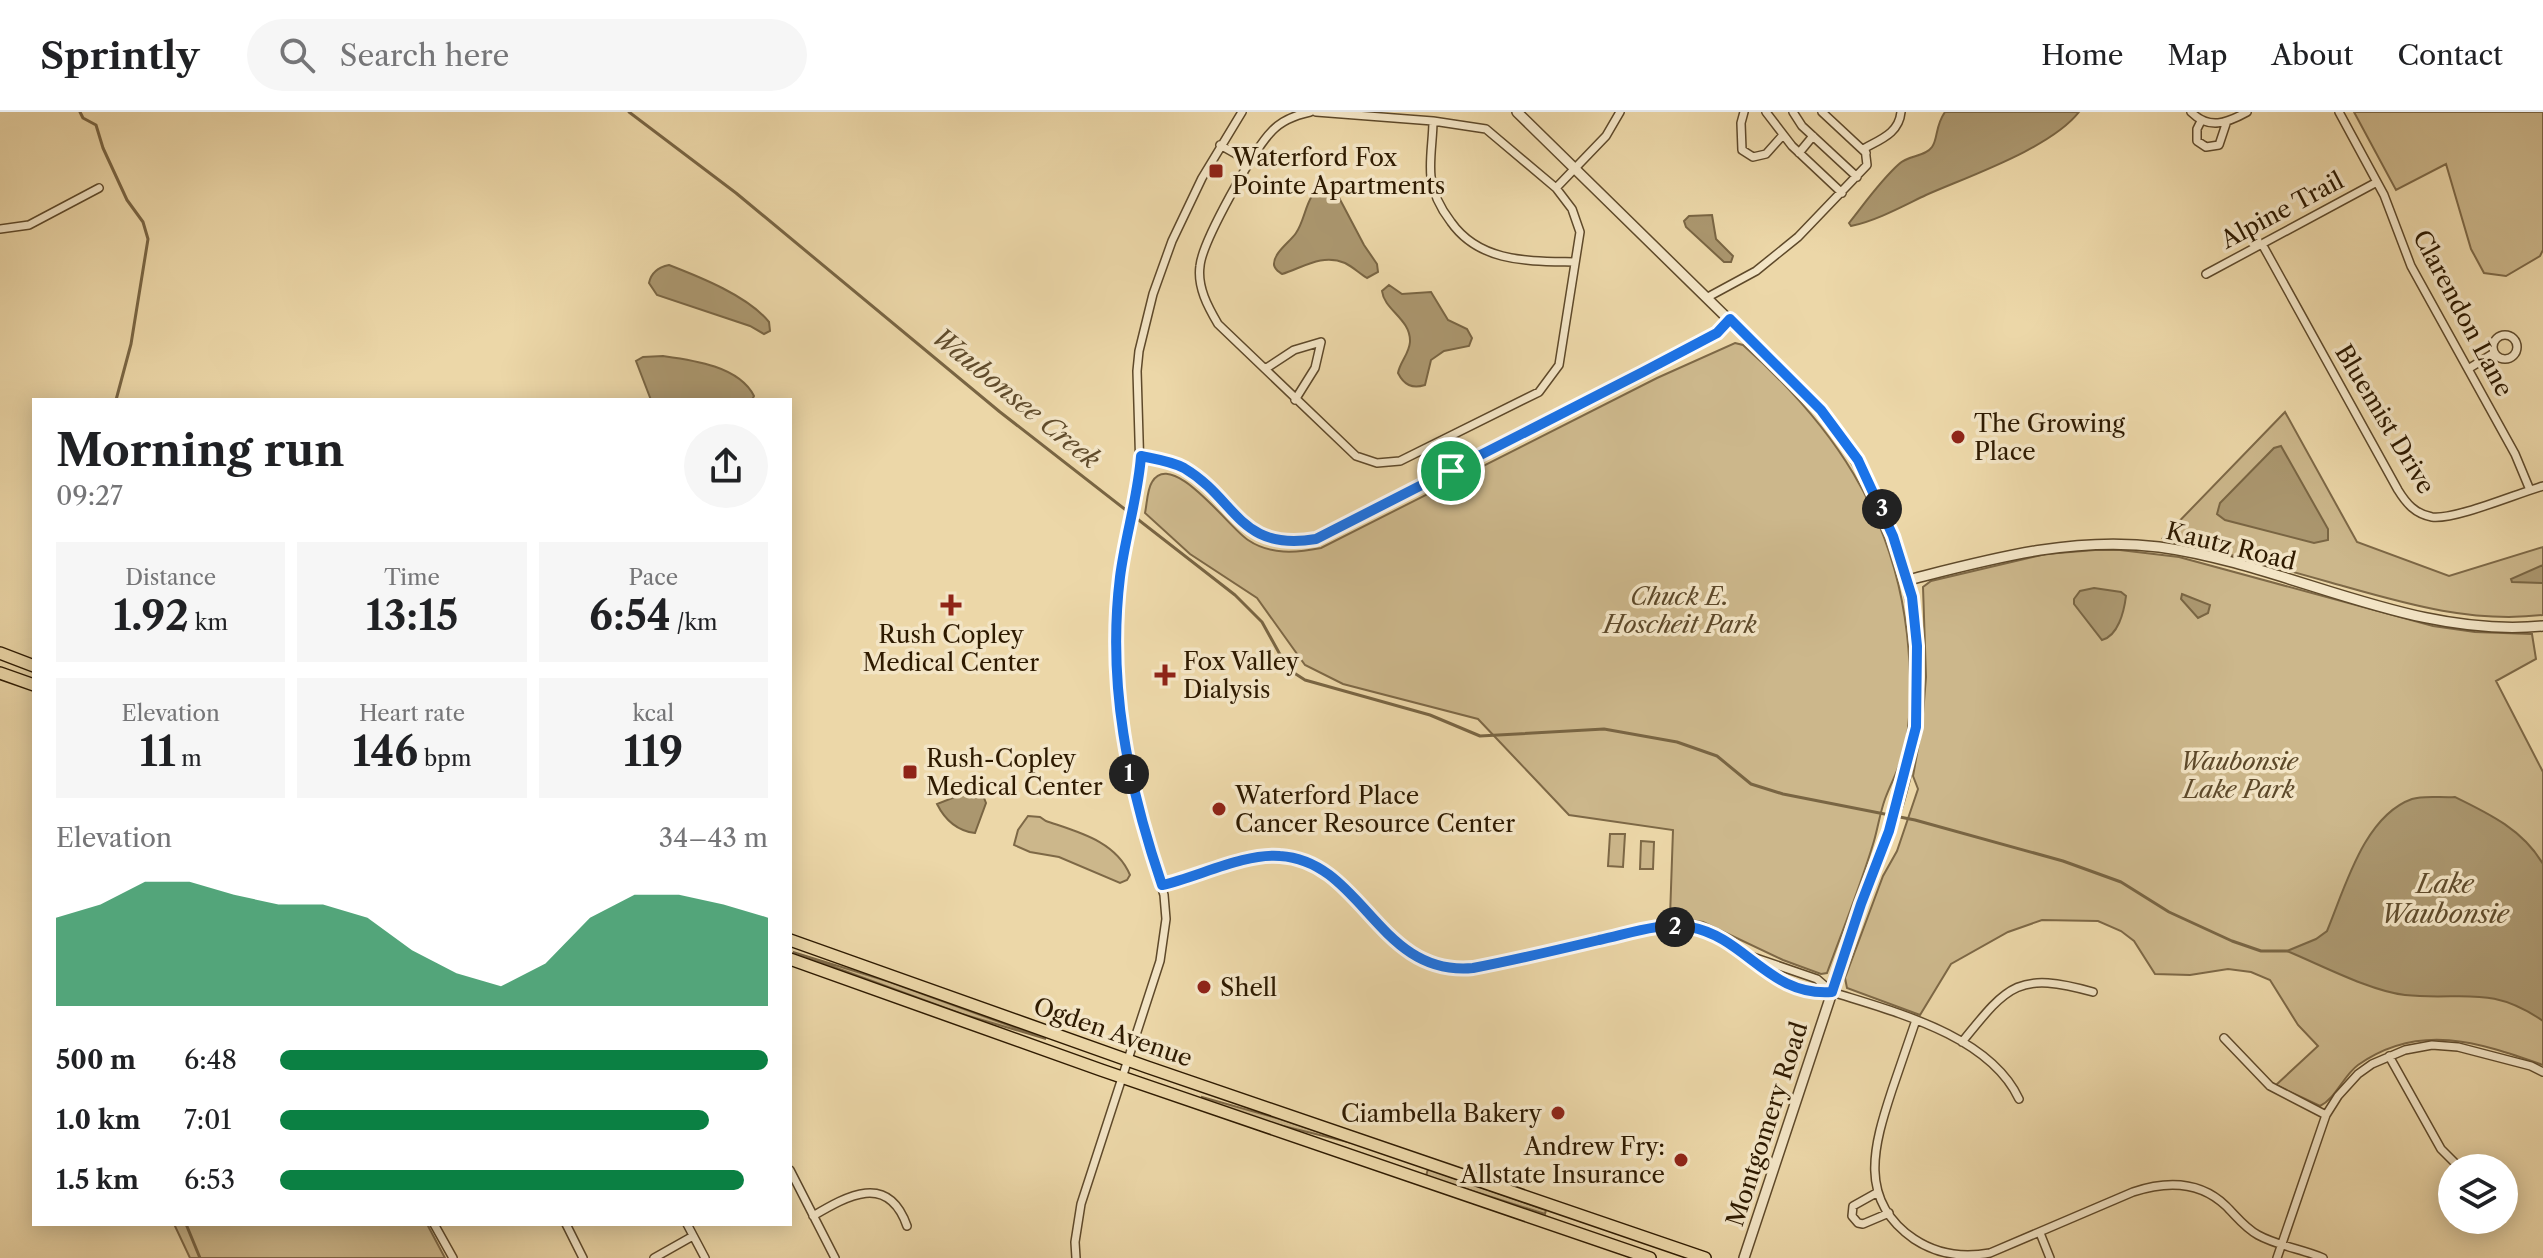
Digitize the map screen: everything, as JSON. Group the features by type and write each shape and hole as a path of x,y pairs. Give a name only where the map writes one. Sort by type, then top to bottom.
{"main road":[{"path":"0,653 32,665"},
{"path":"0,673 32,684"},
{"name":"Ogden Avenue","path":"792,941 1129,1061 1705,1258"},
{"name":"Ogden Avenue","path":"792,960 1123,1078 1650,1258"},
{"path":"1411,1177 1422,1162"}],"street":[{"path":"1076,1258 1081,1204 1129,1061 1162,950 1166,919 1162,885 1132,787 1116,670 1117,614 1141,456 1137,371 1143,329 1172,241 1220,145 1242,112"},
{"path":"1313,112 1433,121 1486,129 1556,188 1572,209 1580,232 1559,365 1539,392 1400,461 1377,463 1356,456 1218,324 1207,306 1200,267 1205,248 1250,162 1271,131 1293,116 1313,112"},
{"name":"Montgomery Road","path":"1517,112 1814,402 1851,450 1878,500 1908,580 1917,646 1916,727 1900,798 1861,904 1744,1258"},
{"path":"1556,188 1606,136 1620,112"},
{"path":"1744,112 1741,123 1742,150 1753,157 1766,154 1783,135"},
{"path":"1766,112 1799,153 1842,193"},
{"path":"1793,112 1813,136 1857,177"},
{"path":"1708,297 1756,271 1798,237 1867,165 1865,148 1891,134 1901,119 1901,112"},
{"path":"2191,112 2201,121 2226,124 2247,112"},
{"name":"Clarendon Lane","path":"2339,112 2389,207 2411,266 2521,466 2530,490"},
{"path":"1826,113 1866,153"},
{"path":"1433,121 1431,178 1440,208 1459,234 1482,250 1507,259 1574,262"},
{"path":"2201,121 2197,141 2206,147 2219,145 2226,124"},
{"path":"1799,153 1813,136"},
{"path":"1220,145 1250,162"},
{"name":"Alpine Trail","path":"2206,274 2377,182"},
{"path":"0,229 29,225 99,188"},
{"name":"Bluemist Drive","path":"2262,244 2398,490 2413,509 2431,517 2449,516 2543,486"},
{"path":"1141,456 1181,466 1196,476 1250,529 1263,537 1290,543 1316,539 1717,333 1730,319"},
{"path":"1265,369 1294,350 1321,342 1315,368 1295,400"},
{"path":"2468,369 2494,353"},
{"path":"1438,443 1451,471"},
{"name":"Kautz Road","path":"1908,580 2050,547 2138,545 2217,560 2439,621 2495,628 2543,626"},
{"path":"1162,885 1251,859 1278,855 1291,857 1320,869 1339,882 1402,948 1428,963 1459,969 1671,926 1704,931 1746,954 1817,979 1832,992"},
{"path":"1746,954 1763,971 1798,988 1813,993 1832,992 1944,1031 2007,1077 2019,1099"},
{"path":"1962,1042 1998,999 2024,984 2052,982 2093,992"},
{"path":"1916,1020 1876,1138 1873,1162 1878,1192 1889,1213 1921,1244 1952,1255 1978,1256 2040,1233 2133,1192 2157,1184 2170,1184 2183,1185 2211,1195 2249,1230 2263,1238 2323,1258"},
{"path":"2224,1038 2270,1086 2326,1115"},
{"path":"2277,1258 2326,1115 2348,1083 2372,1064 2418,1047 2445,1045 2531,1066 2543,1072"},
{"path":"2389,1056 2446,1154"},
{"path":"792,1174 835,1258"},
{"path":"813,1216 845,1198 865,1192 893,1203 907,1226"},
{"path":"1878,1192 1853,1206 1852,1216 1863,1224 1889,1213"},
{"path":"435,1226 453,1258"},
{"path":"567,1226 583,1258"},
{"path":"688,1226 705,1258"},
{"path":"2040,1233 2050,1258"},
{"path":"654,1258 693,1236"}],"green space":[{"path":"2354,112 2543,112 2543,250 2540,256 2506,276 2484,273 2471,249 2446,164 2396,190"},
{"name":"Chuck E. Hoscheit Park","path":"1735,343 1743,345 1805,407 1854,474 1873,510 1888,549 1900,590 1907,634 1910,702 1904,751 1885,799 1852,907 1827,973 1821,974 1783,960 1703,922 1670,917 1673,830 1569,815 1478,719 1343,684 1305,665 1257,598 1190,554 1145,513 1152,482 1161,474 1173,475 1201,494 1256,545 1283,552 1321,548 1657,378"},
{"path":"2285,412 2357,542 2449,576 2543,547 2543,615 2492,617 2442,611 2163,538"},
{"name":"Waubonsie Lake Park","path":"2095,550 2179,557 2433,626 2475,632 2532,634 2536,659 2496,681 2543,772 2543,1065 2495,1049 2449,1040 2404,1044 2358,1065 2331,1098 2320,1106 2276,1085 2318,1046 2298,1025 2270,980 2251,972 2228,969 2190,975 2155,974 2134,941 2121,931 2098,921 2042,920 2008,932 1951,964 1920,1015 1847,988 1845,978 1883,876 1897,851 1918,789 1913,776 1922,726 1926,677 1923,587 1931,581 2046,554"},
{"path":"1028,816 1040,817 1106,846 1124,863 1130,875 1127,880 1120,883 1059,857 1030,852 1014,845 1018,830"},
{"path":"1610,834 1625,834 1623,867 1608,866"},
{"path":"1641,841 1654,842 1653,869 1640,869"},
{"path":"793,952 890,982 1046,1039 962,1014"},
{"path":"1202,1097 1280,1119 1352,1143 1271,1123"},
{"path":"1428,1169 1546,1210 1545,1214 1426,1176"},
{"path":"175,1226 428,1226 445,1258 190,1258"}],"water":[{"path":"1945,112 2079,112 2049,137 2008,160 1880,217 1851,226 1849,223 1892,171 1903,161 1932,147"},
{"path":"1325,185 1335,190 1377,264 1378,272 1367,278 1337,260 1312,262 1282,274 1274,267 1276,256 1300,227 1310,199"},
{"path":"1712,215 1716,239 1733,256 1731,262 1724,262 1686,227 1684,221 1689,216"},
{"path":"669,265 723,288 749,304 769,322 770,331 764,334 750,326 657,295 649,283 650,279 656,271"},
{"path":"1389,285 1402,294 1431,292 1448,320 1467,329 1472,338 1469,346 1444,351 1431,360 1425,385 1409,385 1398,373 1410,342 1406,327 1384,298 1382,291"},
{"path":"663,356 714,366 738,378 754,396 650,398 636,361 643,357"},
{"path":"2281,446 2328,529 2328,540 2314,543 2225,520 2217,514 2220,503 2274,448"},
{"path":"2543,565 2543,583 2512,582 2511,579"},
{"path":"2094,588 2121,592 2126,596 2116,629 2102,640 2074,604 2080,591"},
{"path":"2182,594 2210,605 2208,613 2198,618 2181,599"},
{"path":"975,789 982,793 986,803 975,833 953,824 937,804"},
{"name":"Lake Waubonsie","path":"2455,797 2516,832 2543,864 2543,1021 2507,1002 2491,998 2391,993 2287,951 2327,931 2358,855 2381,821 2395,808 2412,799"}],"waterway":[{"path":"80,112 83,118 96,125 103,148 127,200 143,222 148,239 131,344 117,398"},
{"name":"Waubonsee Creek","path":"629,112 736,193 1000,412 1235,595 1262,622 1288,669 1305,680 1430,715 1480,736 1604,729 1677,742 1717,756 1751,784 1783,794 1915,820 2063,861 2121,882 2169,912 2232,941 2261,951 2287,951"},
{"path":"187,1226 200,1258"}],"place":[{"name":"Waterford Fox Pointe Apartments","path":"1216,171"},
{"name":"The Growing Place","path":"1958,437"},
{"name":"Rush Copley Medical Center","path":"951,605"},
{"name":"Fox Valley Dialysis","path":"1165,675"},
{"name":"Rush-Copley Medical Center","path":"910,772"},
{"name":"Waterford Place Cancer Resource Center","path":"1219,809"},
{"name":"Shell","path":"1204,987"},
{"name":"Ciambella Bakery","path":"1558,1113"},
{"name":"Andrew Fry: Allstate Insurance","path":"1681,1160"}],"route":[{"path":"1730,319 1821,410 1845,441 1878,500 1908,580 1918,676 1916,727 1900,798 1832,992 1813,993 1775,978 1746,954 1721,939 1689,927 1653,928 1473,968 1442,967 1402,948 1339,882 1320,869 1291,857 1278,855 1251,859 1162,885 1132,787 1122,737 1116,670 1120,577 1141,456 1181,466 1196,476 1250,529 1277,542 1290,543 1316,539 1451,471 1717,333 1730,319"}]}
